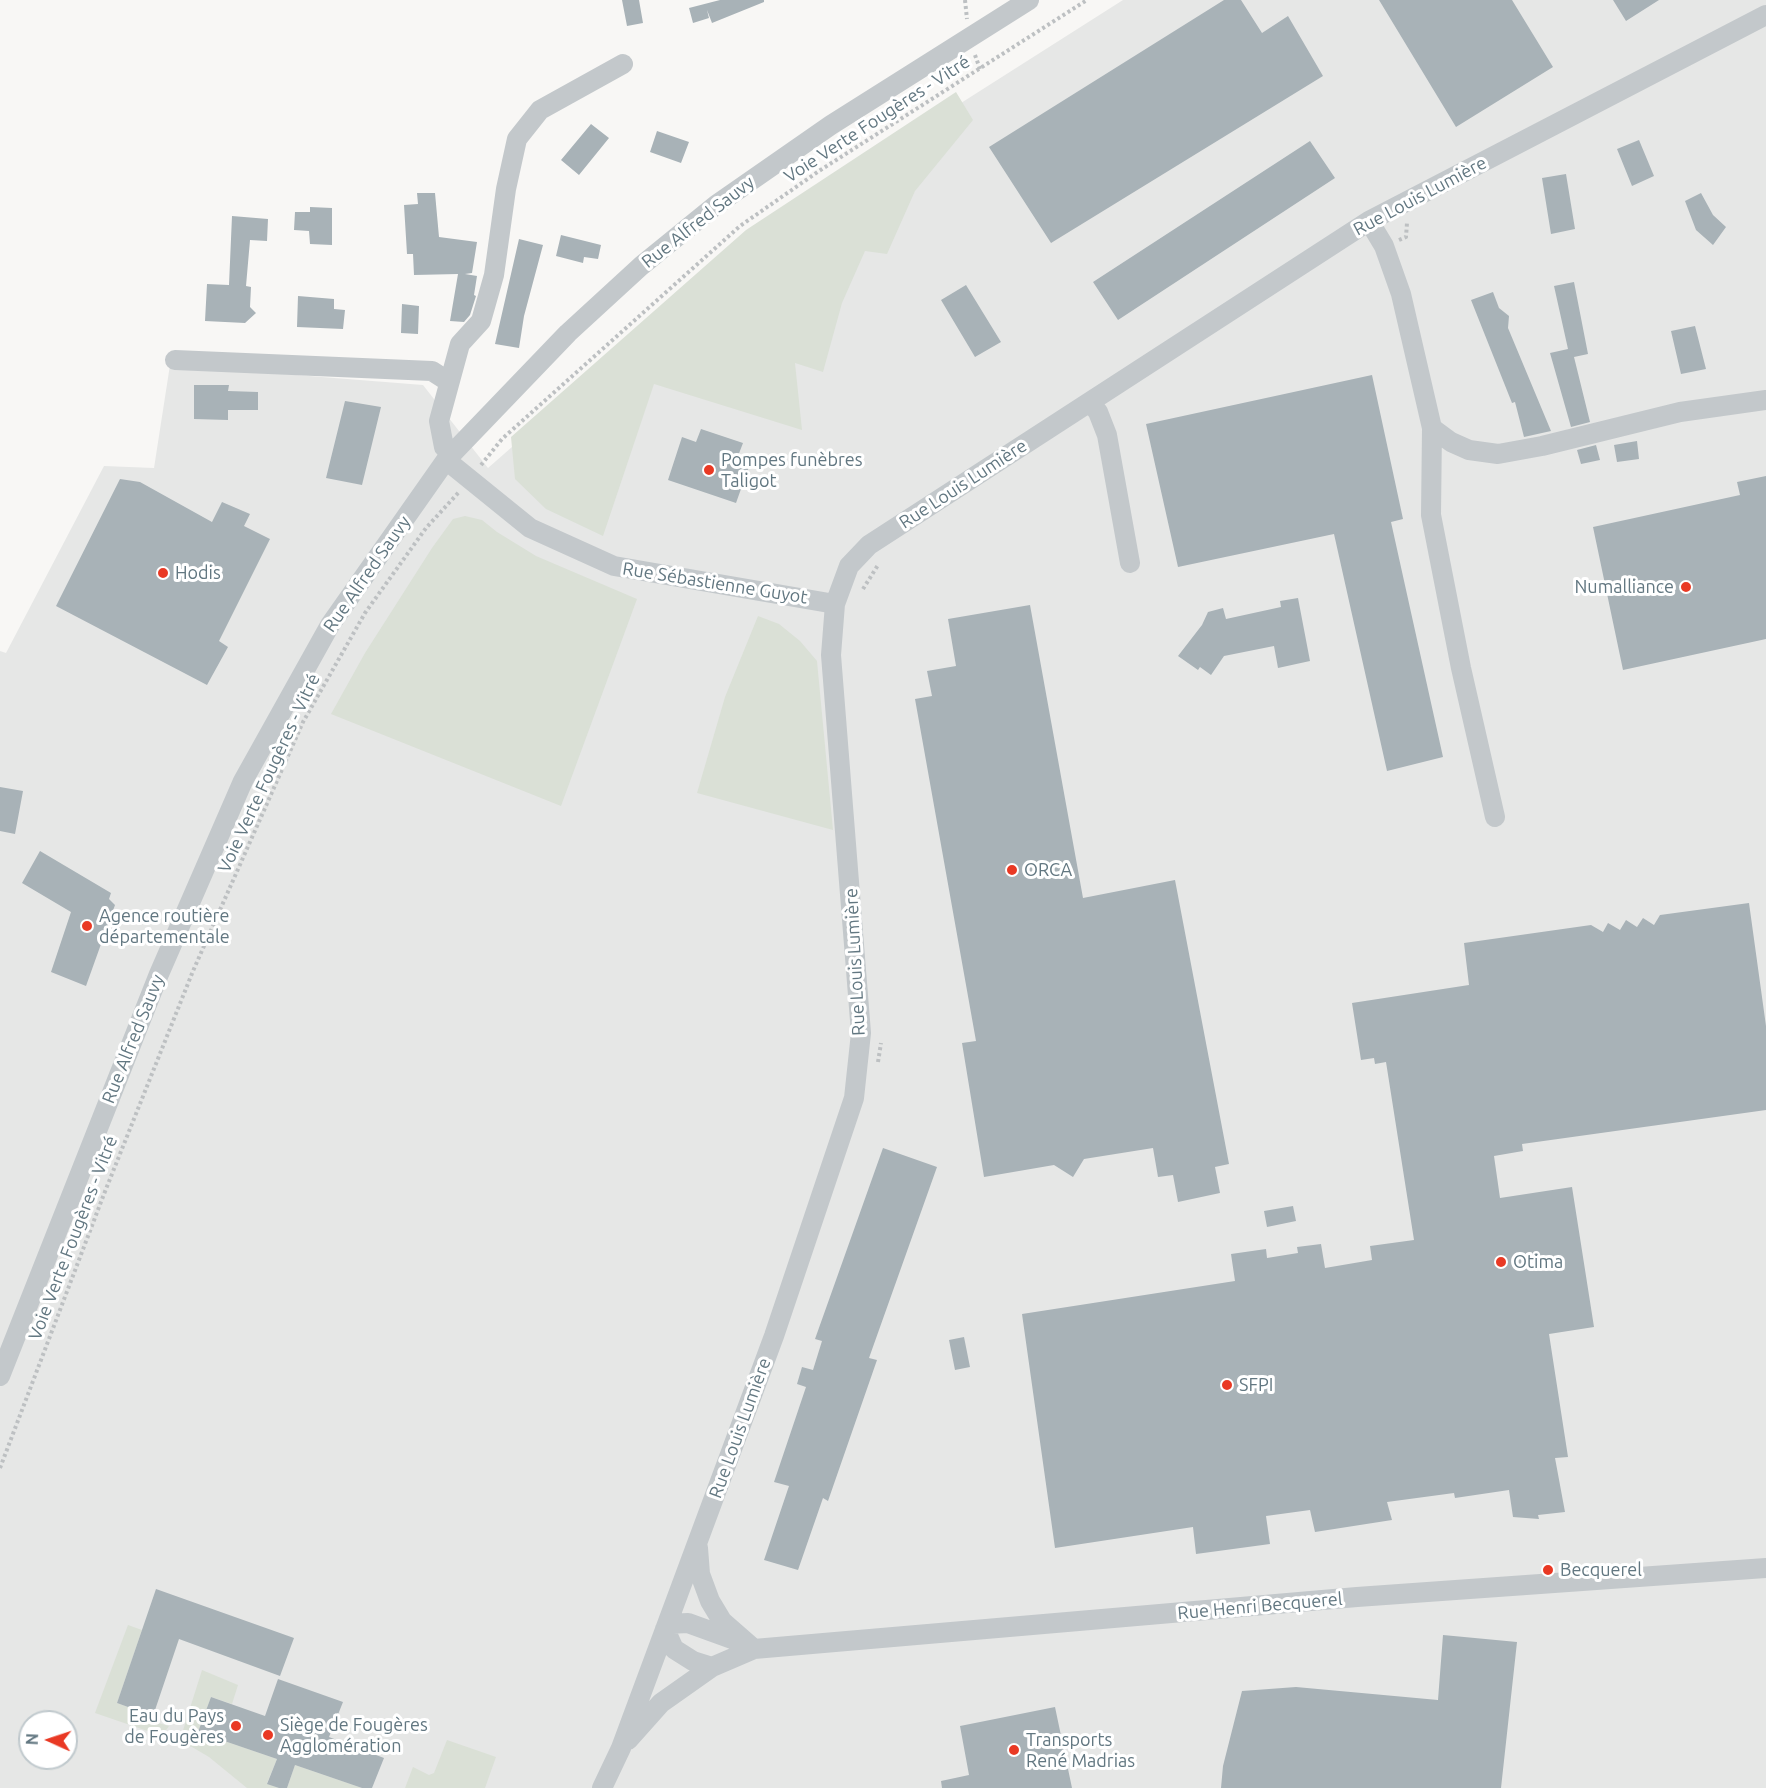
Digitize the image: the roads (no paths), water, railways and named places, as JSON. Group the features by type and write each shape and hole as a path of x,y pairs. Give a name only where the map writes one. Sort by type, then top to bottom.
{"street":[{"name":"Rue Alfred Sauvy","path":"0,1376 159,974 243,781 330,625 448,458 568,333 641,266 716,205 831,125 1029,0"},
{"name":"Rue Louis Lumière","path":"602,1788 621,1748 774,1336 854,1098 861,1033 831,655 835,604 849,566 864,550 1369,221 1766,15"},
{"path":"448,458 439,421 460,344 481,321 494,275 506,189 517,139 540,110 623,64"},
{"path":"1369,221 1384,246 1401,294 1431,428 1431,515 1461,668 1495,817"},
{"path":"175,360 432,370 449,382"},
{"path":"1431,428 1451,442 1469,450 1498,454 1542,446 1680,412 1766,400"},
{"path":"1090,402 1098,412 1107,435 1130,563"},
{"name":"Rue Sébastienne Guyot","path":"448,458 469,480 530,528 614,566 835,604"},
{"path":"697,1543 700,1574 710,1601 722,1621 754,1649"},
{"name":"Rue Henri Becquerel","path":"621,1748 661,1703 712,1667 754,1649 1357,1597 1766,1568"},
{"name":"Rue Henri Becquerel","path":"666,1627 688,1623 754,1649"},
{"path":"666,1627 674,1649 693,1660 712,1667"}],"place":[{"name":"Pompes funèbres Taligot","path":"709,470"},
{"name":"Hodis","path":"163,573"},
{"name":"Numalliance","path":"1686,587"},
{"name":"ORCA","path":"1012,870"},
{"name":"Agence routière départementale","path":"87,926"},
{"name":"Otima","path":"1501,1262"},
{"name":"SFPI","path":"1227,1385"},
{"name":"Becquerel","path":"1548,1570"},
{"name":"Eau du Pays de Fougères","path":"236,1726"},
{"name":"Siège de Fougères Agglomération","path":"268,1735"},
{"name":"Transports René Madrias","path":"1014,1750"}]}
